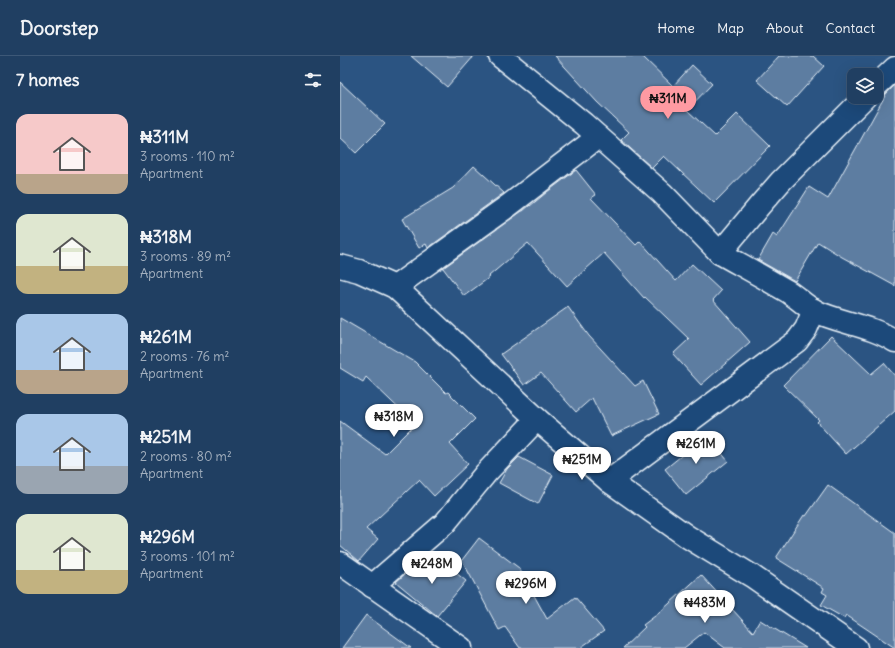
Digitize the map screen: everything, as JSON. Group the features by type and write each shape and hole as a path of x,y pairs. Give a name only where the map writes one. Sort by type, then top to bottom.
{"street":[{"path":"500,56 567,110 662,193 720,253 788,292 814,310 859,325 889,337 895,341"},
{"path":"884,56 895,64"},
{"path":"883,79 895,68"},
{"path":"720,253 781,181 858,104"},
{"path":"395,288 508,206 598,137"},
{"path":"340,266 359,271 395,288 537,419 609,482 688,537 752,576 856,648"},
{"path":"609,482 796,341 806,329 814,310"},
{"path":"372,586 446,523 486,473 537,419"},
{"path":"340,563 461,648"}],"building":[{"path":"411,56 474,56 447,87"},
{"path":"555,56 642,56 673,86 692,65 712,84 687,110 715,136 737,114 770,146 714,203 664,156 652,168 621,140 629,132 597,102"},
{"path":"779,56 813,56 824,66 787,107 757,80"},
{"path":"340,82 385,124 356,153 340,138"},
{"path":"895,85 895,286 818,242 795,281 758,260 773,234 777,237 809,187 828,199 880,104 883,104 883,99"},
{"path":"474,166 504,193 428,248 426,244 419,248 402,219 453,188"},
{"path":"576,170 596,195 591,198 636,245 640,241 676,281 692,264 721,291 713,300 750,342 701,385 673,354 689,339 645,297 644,298 604,253 567,286 528,243 489,276 490,277 464,296 443,268 530,206"},
{"path":"568,307 589,336 635,386 643,381 659,414 611,436 592,398 576,412 541,373 524,385 501,354"},
{"path":"340,318 415,362 475,419 450,444 468,464 434,496 419,480 366,529 378,539 359,561 340,545 340,421 385,454 415,424 366,377 363,382 340,368"},
{"path":"831,336 871,374 884,363 895,376 895,411 846,454 817,422 819,420 783,385"},
{"path":"707,435 728,461 686,495 665,469"},
{"path":"519,457 553,475 538,504 499,483 507,469"},
{"path":"828,485 895,533 895,648 846,615 844,618 821,605 827,595 822,592 824,588 776,558 804,515 806,516"},
{"path":"479,538 519,568 547,619 575,597 604,631 580,648 520,648 505,627 499,630 462,560"},
{"path":"434,555 466,581 437,616 396,582 415,565 421,571"},
{"path":"701,575 753,632 760,620 806,648 725,648 704,632 684,648 623,648 645,627 643,625 659,613"},
{"path":"366,615 411,648 342,648"}]}
